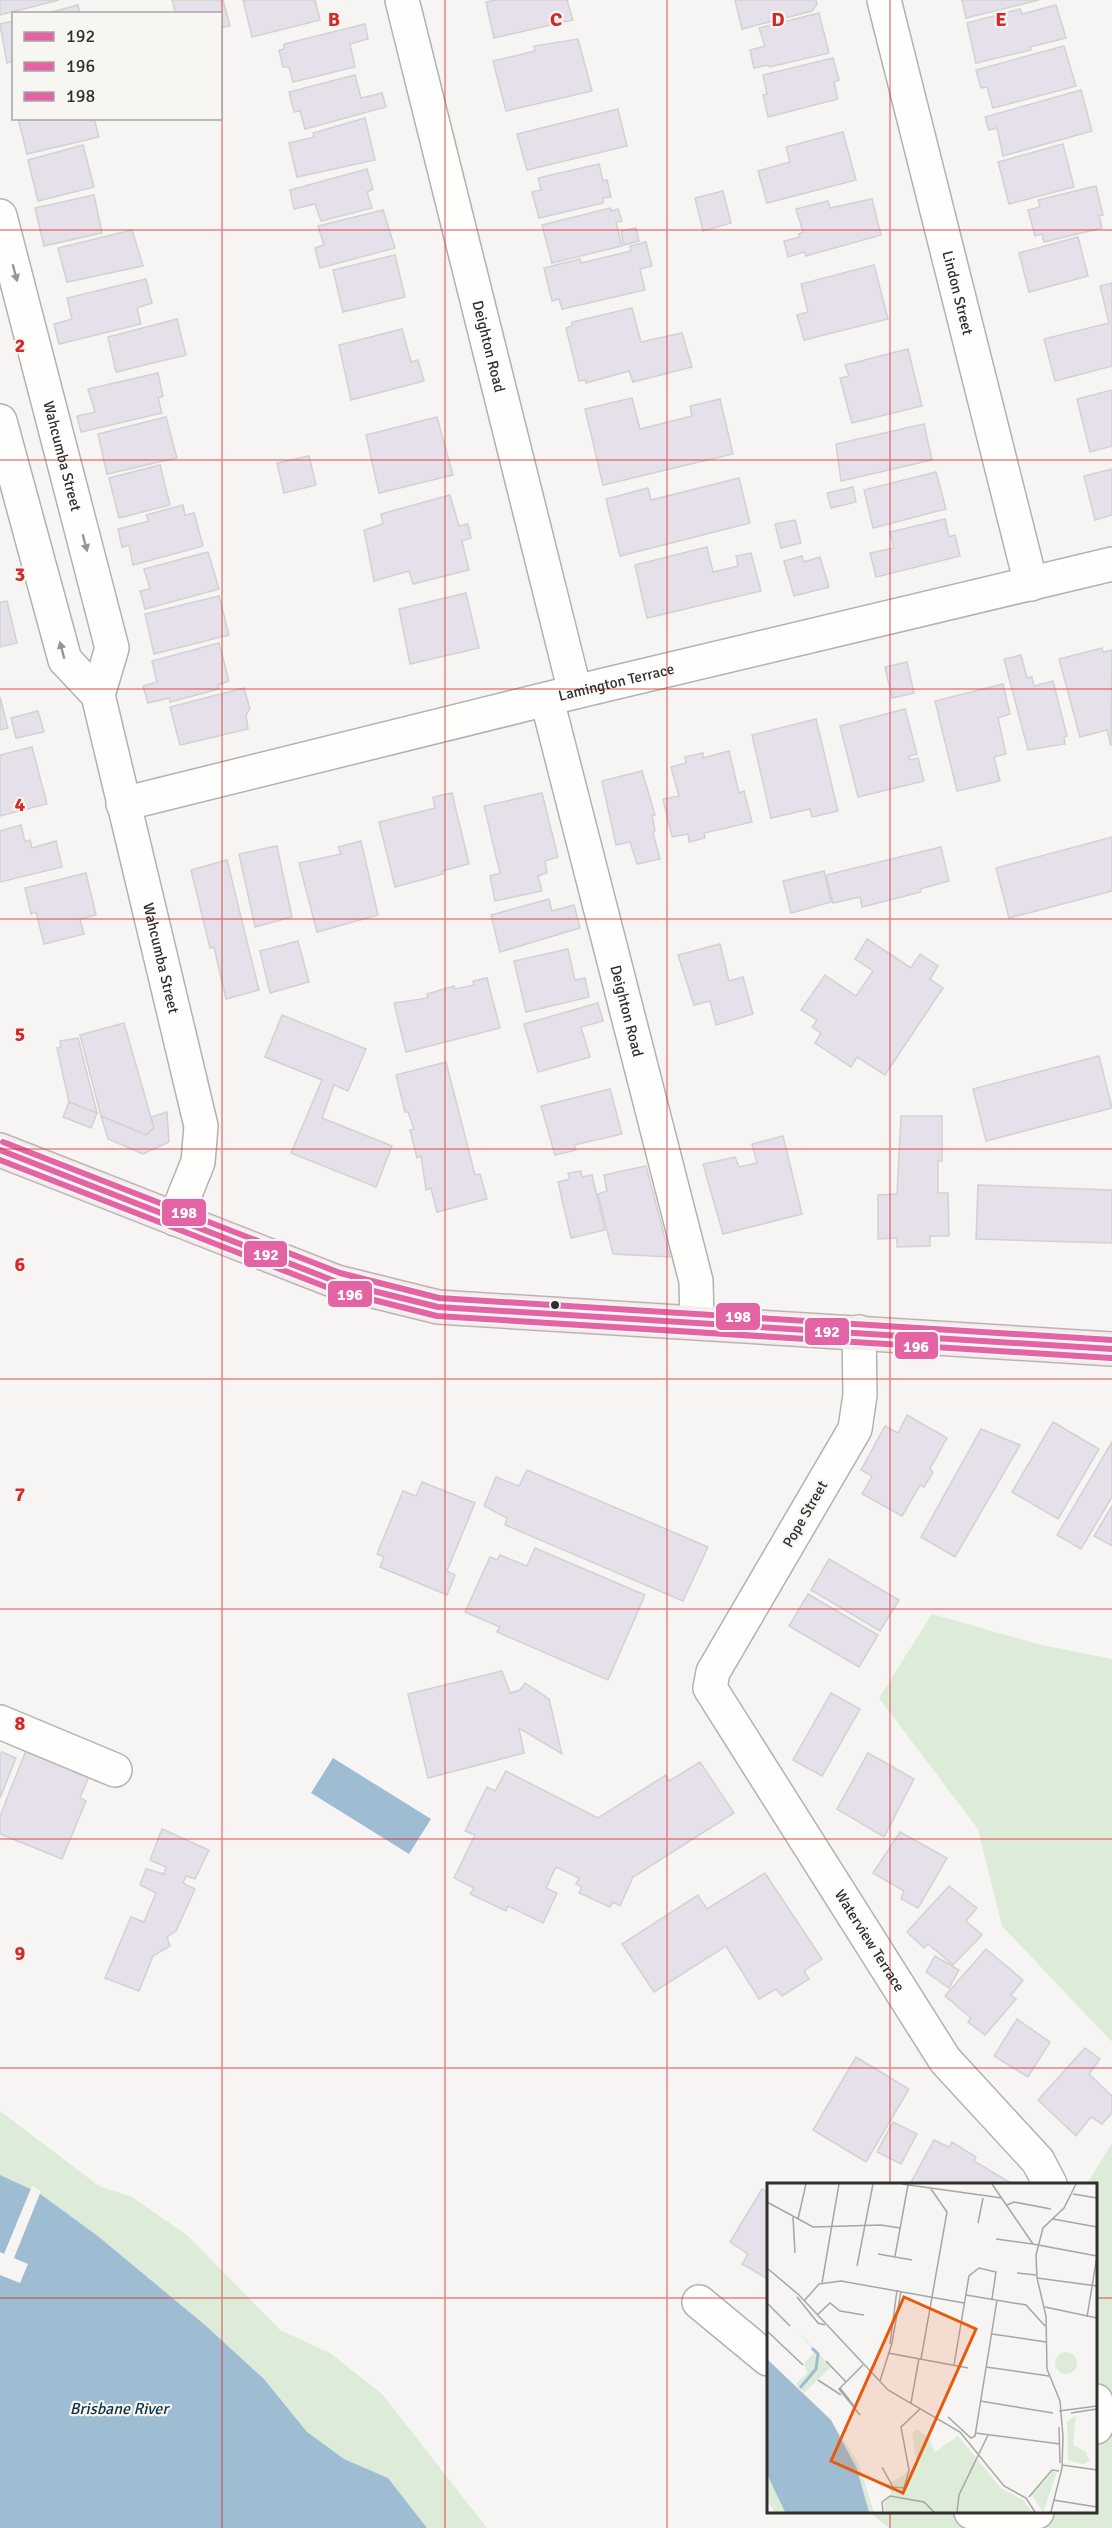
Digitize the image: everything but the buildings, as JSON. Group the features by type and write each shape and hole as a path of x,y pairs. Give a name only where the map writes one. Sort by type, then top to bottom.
{"main road":[{"path":"0,1150 337,1282 438,1306 1112,1349"}],"street":[{"name":"Deighton Road","path":"402,0 696,1281 697,1322"},
{"name":"Lindon Street","path":"884,0 1031,584"},
{"name":"Wahcumba Street","path":"0,216 112,648 98,695 201,1126 198,1162 175,1219"},
{"path":"0,421 65,660 98,695"},
{"name":"Lamington Terrace","path":"123,804 1112,564"},
{"name":"Pope Street","path":"710,1684 713,1672 855,1429 860,1395 859,1332"},
{"name":"Waterview Terrace","path":"710,1684 711,1692 945,2060 1038,2161 1049,2183"},
{"path":"0,1706 12,1727 115,1770"},
{"path":"699,2302 767,2358"},
{"path":"977,2513 1005,2518 1028,2513"}],"green space":[{"path":"932,1614 1037,1644 1112,1659 1112,2042 1002,1926 978,1829 879,1698"},
{"path":"0,2111 99,2186 132,2197 188,2236 280,2330 330,2353 382,2394 487,2528 427,2528 388,2478 344,2459 307,2432 264,2379 205,2325 99,2237 39,2193 0,2175"},
{"path":"1112,2143 1112,2528 889,2528 870,2513 1097,2513 1097,2183 1088,2183"}],"water":[{"path":"333,1758 431,1819 409,1854 311,1793"},
{"name":"Brisbane River","path":"0,2175 39,2193 99,2237 205,2325 264,2379 307,2432 344,2459 388,2478 427,2528 0,2528"}],"pier":[{"path":"32,2186 41,2191 14,2258 28,2264 20,2283 0,2275 0,2252 4,2254"}],"transit line":[{"name":"198","path":"3,1142 340,1273 439,1298 1112,1340"},
{"name":"192","path":"0,1150 337,1282 438,1307 1112,1349"},
{"name":"196","path":"0,1160 334,1290 437,1316 1111,1358"}]}
